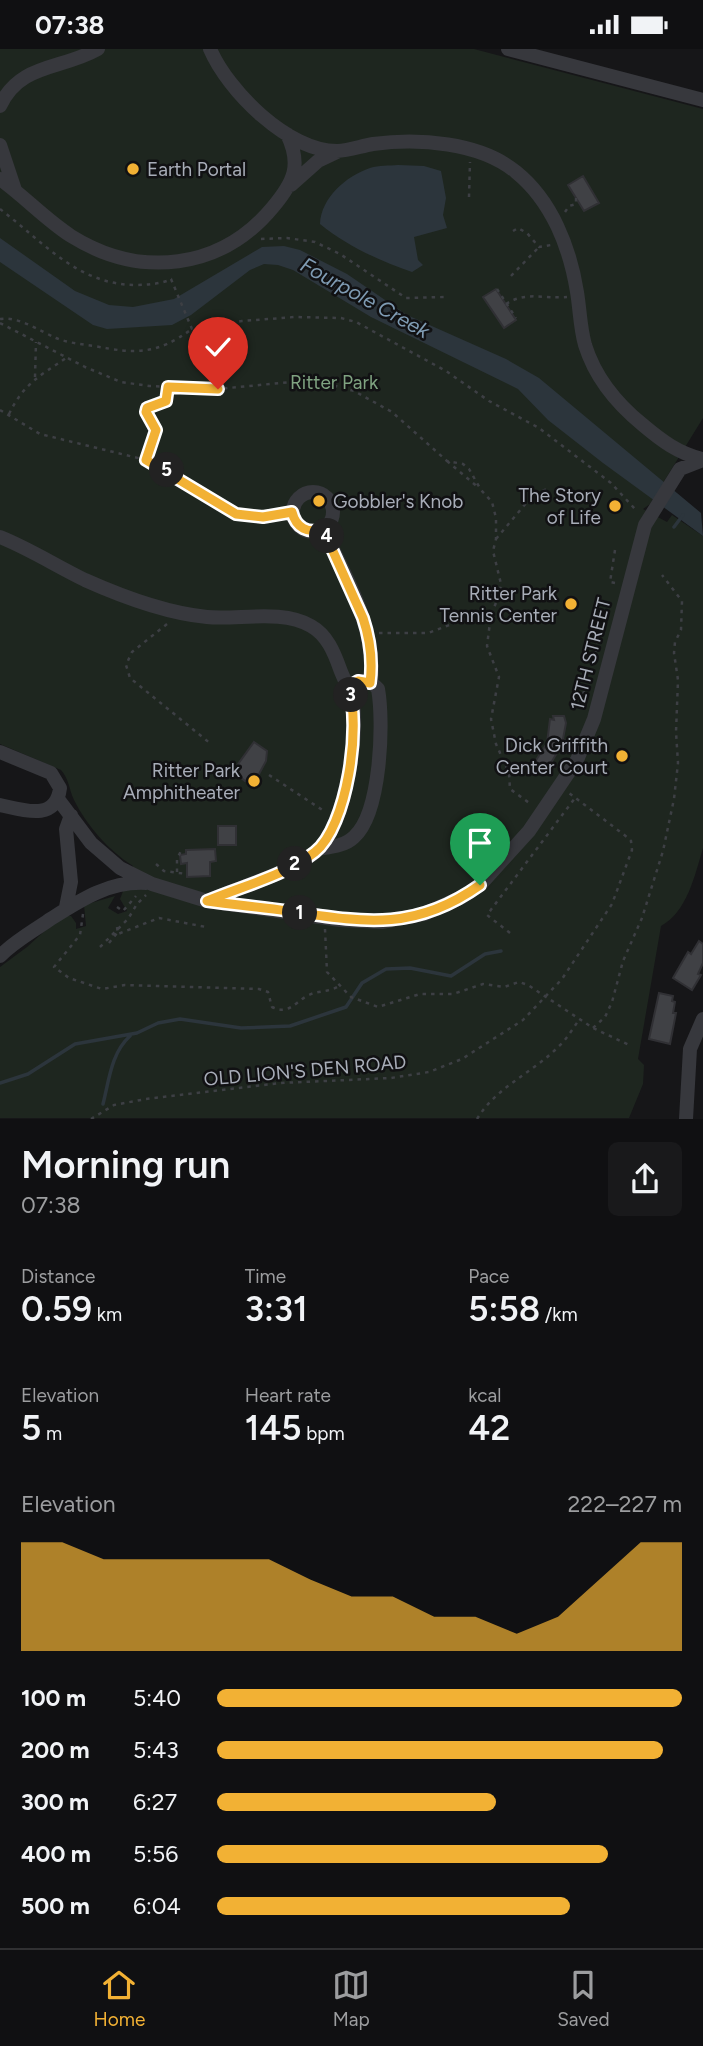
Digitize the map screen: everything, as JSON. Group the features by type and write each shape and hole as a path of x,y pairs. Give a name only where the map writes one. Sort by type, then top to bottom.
{"street":[{"path":"0,106 8,91 23,76 74,61 98,49"},
{"path":"209,49 238,92 287,134 311,145 338,151"},
{"path":"508,49 703,100"},
{"path":"287,134 294,154 294,175 290,186"},
{"path":"0,179 78,240 101,251 159,263 189,260 228,246 263,219 290,186 318,161 338,151 373,144 409,142 450,146 485,155 522,177 559,219 571,263 585,345 599,376 622,407 660,440 677,451 703,461"},
{"path":"0,145 15,191"},
{"name":"12TH STREET","path":"0,752 51,773 59,783 58,799 108,859 152,884 207,901 340,920 383,922 424,914 462,897 480,885 544,812 577,761 586,741 640,538 652,511 675,475 684,466 703,461"},
{"path":"315,492 328,498 333,511 332,518 323,529 310,531 298,525 292,512 297,499 302,495 315,492"},
{"path":"323,529 368,633 372,659 370,683"},
{"path":"0,537 108,589 175,612 229,618 278,617 304,622 315,628 330,645 348,687 354,712 347,784 336,817 318,849"},
{"path":"207,901 284,870 318,849 345,843 354,838 371,806 380,713 378,688 358,681 348,687"},
{"path":"0,805 38,812 50,809 58,799"},
{"path":"66,907 71,882 66,829 71,815"},
{"path":"0,956 13,943 66,907 108,889 135,883 152,884"},
{"path":"686,1118 690,1049 703,1019"}],"path":[{"path":"469,197 470,171"},
{"path":"559,219 569,206 576,204 576,197"},
{"path":"0,209 47,248 90,276 128,284 155,284 172,279"},
{"path":"513,231 518,228 524,231 539,247"},
{"path":"244,235 258,239 287,238 315,242 340,254 407,298 445,297"},
{"path":"511,276 539,247 553,244"},
{"path":"173,274 177,294 191,327"},
{"path":"498,289 516,318"},
{"path":"507,304 523,295 567,297"},
{"path":"0,321 13,319 59,339 139,353 163,347 191,327 295,317 341,318 356,322 446,371 489,401 539,428 611,483 635,509"},
{"path":"0,321 66,358 121,382 218,389 291,382 332,385 354,391 392,412 481,490"},
{"path":"35,377 36,342"},
{"path":"9,414 24,387 66,358"},
{"path":"146,460 156,430 146,412 147,408 166,401 168,387"},
{"path":"0,410 40,434 82,447 146,460 236,514 263,517 292,512"},
{"path":"447,461 469,468 495,509 496,539 493,551 501,584 491,614 487,646 499,677 491,719 492,731 509,773 510,789 536,807"},
{"path":"496,539 532,496 549,488"},
{"path":"615,550 610,582 615,583"},
{"path":"593,1028 605,1017 612,1002 623,961 642,918 663,851 674,799 678,763 678,680 674,653 675,642 681,630 682,601 662,575"},
{"path":"175,612 162,629 132,652 126,671 135,685 171,710 211,744"},
{"path":"377,633 428,633 471,617 491,614"},
{"path":"592,636 598,638 594,656 597,659"},
{"path":"584,691 580,701 587,703"},
{"path":"559,752 561,749 565,751 571,739"},
{"path":"269,775 326,812"},
{"path":"510,933 487,915 575,798 569,793"},
{"name":"OLD LION'S DEN ROAD","path":"91,1118 114,1105 146,1099 268,1084 362,1080 429,1072 462,1059 493,1040 523,1020 562,979 612,904 632,851 631,841 575,798"},
{"path":"177,872 177,859 181,851"},
{"path":"156,864 164,871 187,874"},
{"path":"100,947 117,927 128,919 147,893 132,898 123,911 117,907"},
{"path":"83,908 80,935 54,967 69,978 91,987 179,985 259,989 268,992 272,1007 284,1010 300,1004 307,996 330,992 339,986"},
{"path":"106,939 159,918 206,927"},
{"path":"326,926 327,972 351,997 378,1007 420,994 453,994 484,984 504,987 519,982 528,985 579,1020 629,1045"},
{"path":"117,927 120,930 117,933"},
{"path":"477,1118 487,1103 505,1087 559,1046 579,1020"}],"green space":[{"name":"Ritter Park","path":"0,49 474,49 703,109 703,418 650,504 643,509 667,522 672,515 703,536 703,848 684,902 670,920 661,926 638,1059 644,1065 643,1084 629,1118 0,1118 0,967 61,916 71,916 76,923 76,929 86,926 84,905 115,896 108,908 118,914 127,911 120,899 133,866 115,853 92,828 79,810 61,770 0,744"}],"water":[{"path":"424,166 441,171 446,198 443,215 447,228 414,237 418,260 423,265 412,272 364,252 320,224 325,205 344,182 370,168"},
{"name":"Fourpole Creek","path":"0,238 75,291 109,305 133,307 174,299 262,247 284,246 300,250 347,274 407,315 506,359 539,378 701,513 703,536 548,420 518,389 371,317 293,270 264,264 250,270 191,315 172,325 107,329 93,325 0,262"}],"building":[{"path":"583,176 599,203 584,211 568,185"},
{"path":"496,289 516,320 504,328 483,297"},
{"path":"553,716 564,716 566,723 563,739 568,742 565,748 561,746 545,773 533,765 547,743 550,719 554,720"},
{"path":"254,742 267,751 266,761 259,774 245,781 233,771"},
{"path":"218,826 236,826 236,845 218,845"},
{"path":"215,849 216,861 210,862 210,876 187,877 187,863 181,864 180,855 186,854 186,850"},
{"path":"699,941 703,944 703,963 698,974 701,975 692,990 673,978 688,952 691,954"},
{"path":"659,993 673,996 672,1001 675,1002 673,1013 676,1013 670,1044 649,1039"}],"waterway":[{"path":"674,527 683,515"},
{"path":"0,1083 28,1074 75,1044 137,1033 158,1023 180,1019 241,1028 290,1026 346,1007 362,983 386,969 410,968 451,976 485,954 501,951"},
{"path":"103,1104 115,1059 130,1036"}],"place":[{"name":"Earth Portal","path":"133,169"},
{"name":"Gobbler's Knob","path":"319,501"},
{"name":"The Story of Life","path":"615,506"},
{"name":"Ritter Park Tennis Center","path":"571,604"},
{"name":"Dick Griffith Center Court","path":"622,756"},
{"name":"Ritter Park Amphitheater","path":"254,781"}],"route":[{"path":"218,389 168,387 166,401 147,408 146,412 156,430 146,460 236,514 263,517 292,512 294,519 303,529 323,529 363,618 368,633 372,667 370,683 358,681 348,687 354,712 347,784 336,817 318,849 284,870 207,901 340,920 383,922 402,920 446,906 480,885"}]}
